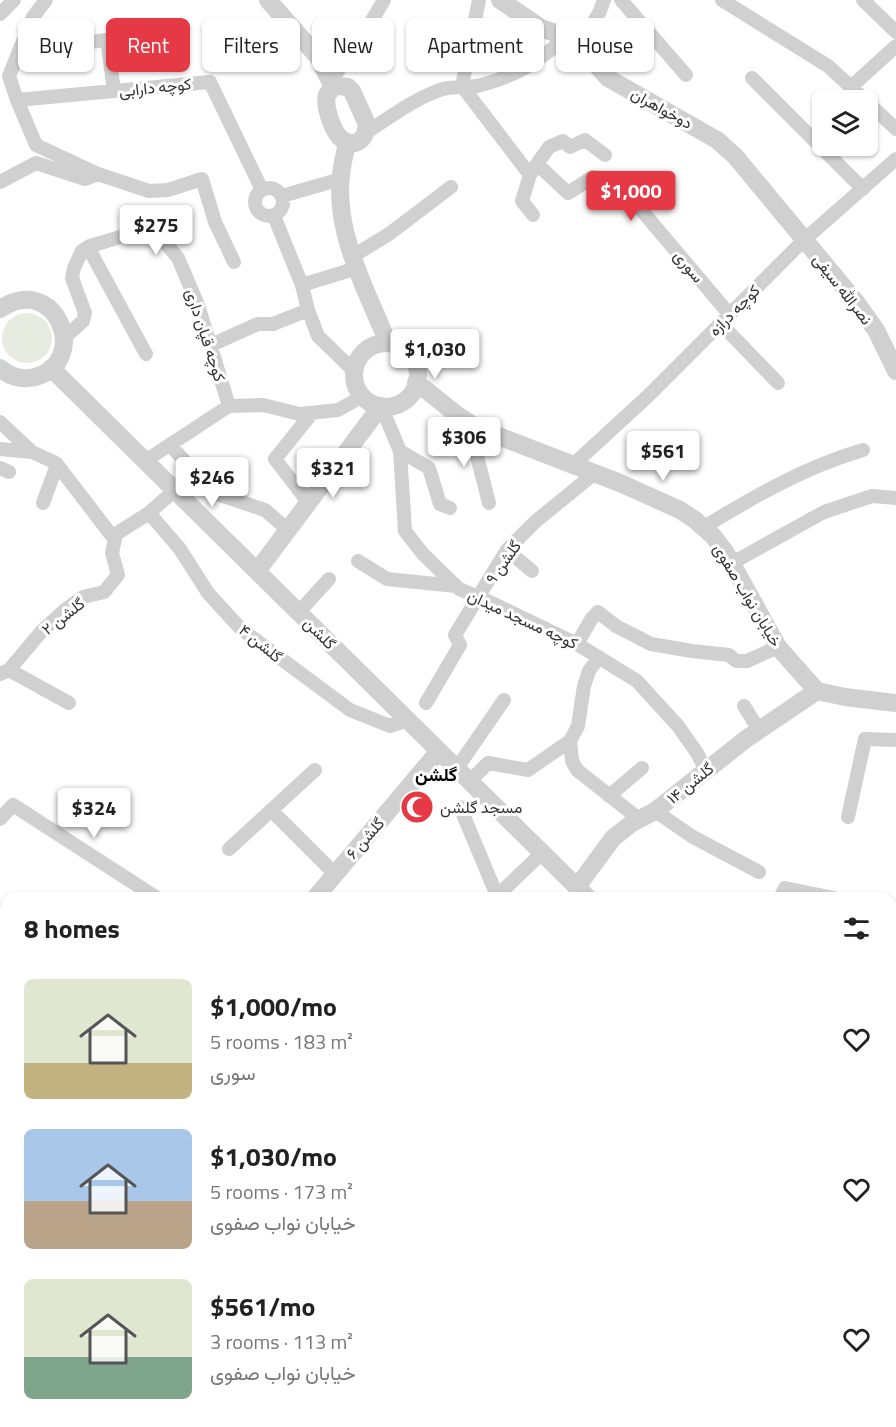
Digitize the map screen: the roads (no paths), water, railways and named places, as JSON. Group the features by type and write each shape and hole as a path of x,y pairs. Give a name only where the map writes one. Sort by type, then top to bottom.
{"street":[{"path":"0,14 14,0"},
{"path":"33,18 46,0"},
{"path":"268,0 318,57 332,84"},
{"path":"384,0 327,95 327,111 338,136 347,142 357,142 367,132 400,111 440,90 462,86 473,87 509,77 556,51"},
{"path":"462,86 479,0"},
{"name":"دوخواهران","path":"500,0 541,28 556,35"},
{"path":"594,18 600,11 604,0"},
{"path":"621,0 686,75"},
{"path":"722,0 828,66 854,90"},
{"path":"863,0 896,32"},
{"path":"94,42 108,40 114,91"},
{"path":"851,87 896,46"},
{"path":"18,53 4,77 17,100 36,145 98,174 149,191 168,189 202,179 215,222 234,262"},
{"name":"دوخواهران","path":"602,72 608,78 717,140 735,156 804,240"},
{"path":"752,78 863,189"},
{"name":"کوچه دارابی","path":"17,100 210,82 262,190"},
{"path":"332,84 344,86 352,91 366,122 367,132"},
{"path":"462,86 534,170"},
{"path":"878,112 896,129"},
{"path":"533,215 522,201 534,170 549,147 563,141 570,147 585,140 605,155"},
{"path":"347,142 341,178 344,221 355,262 388,343"},
{"name":"کوچه درازه","path":"574,464 648,396 804,240 896,159"},
{"path":"0,182 36,163 85,179 98,174"},
{"name":"سوری","path":"534,170 568,193 593,177 616,180 725,319"},
{"path":"282,196 341,178"},
{"path":"302,285 355,262 451,187"},
{"path":"262,190 275,190 282,196 281,210 274,216 265,216 257,210 256,196 262,190"},
{"path":"274,216 302,285 318,336 354,371"},
{"name":"کوچه قپان داری","path":"88,247 127,235 149,236 163,240 178,258 198,305 229,406"},
{"name":"نصرالله سیفی","path":"804,240 856,302 876,330 896,371"},
{"path":"64,338 83,321 85,313 72,278 82,250 88,247 146,354"},
{"path":"0,309 8,303 19,300 41,303 50,308 58,317 63,327 64,338 59,360 41,375 29,378 17,377 0,368"},
{"path":"211,345 258,324 273,324 308,310"},
{"path":"725,319 778,383"},
{"path":"388,343 401,347 411,356 417,368 416,382 411,394 400,403 381,406 368,401 363,396 356,385 354,371 358,359 366,350 376,344 388,343"},
{"name":"گلشن","path":"51,368 582,892"},
{"name":"خیابان نواب صفوی","path":"416,382 475,427 596,473 680,510 704,527 732,563 778,647 817,691"},
{"path":"145,461 229,406 263,405 300,414 338,410 363,396"},
{"path":"257,572 381,406"},
{"name":"کوچه مسجد میدان","path":"381,406 400,451 405,531 423,554 456,586 578,644 637,681 678,726 706,770"},
{"path":"308,502 275,459 312,413"},
{"path":"0,422 32,452 57,465 115,540"},
{"path":"475,427 478,460 489,503"},
{"path":"170,445 214,492 266,510 288,530"},
{"path":"0,449 32,452"},
{"path":"704,527 762,491 830,459 863,450"},
{"path":"400,451 429,468 440,504 450,508"},
{"path":"43,503 57,465"},
{"name":"گلشن ۹","path":"426,703 460,645 455,635 507,550 536,520 596,473"},
{"path":"115,540 116,534 149,513 175,490"},
{"path":"732,563 825,512 872,496 896,498"},
{"name":"گلشن ۴","path":"149,513 180,549 208,593 241,629 350,710 390,726 408,720"},
{"name":"گلشن ۲","path":"4,672 65,610 82,597 104,592 118,575 112,553 115,540"},
{"path":"507,550 532,571"},
{"path":"358,561 387,579 456,586"},
{"path":"299,612 329,579"},
{"path":"578,644 592,618 598,612 616,626 651,644 729,655 736,661 747,661 778,647"},
{"path":"470,781 488,763 528,770 570,741 578,726 584,686 589,671 599,657"},
{"path":"4,672 69,703"},
{"path":"817,691 896,703"},
{"name":"گلشن ۱۴","path":"584,892 613,838 639,819 656,811 759,730 817,691"},
{"path":"457,768 504,700"},
{"path":"744,706 759,730"},
{"path":"848,817 865,739 896,740"},
{"path":"570,741 572,761 577,770 639,819"},
{"name":"گلشن ۶","path":"320,892 439,751"},
{"path":"609,796 642,768"},
{"path":"229,849 315,770"},
{"path":"0,819 13,805 148,892"},
{"path":"459,807 494,892"},
{"path":"271,810 334,873"},
{"path":"656,811 693,837 759,872"},
{"path":"503,892 542,853"},
{"path":"783,892 785,888 805,892"}],"place":[{"name":"مسجد گلشن","path":"417,807"}],"district":[{"name":"گلشن","path":"436,774"}]}
